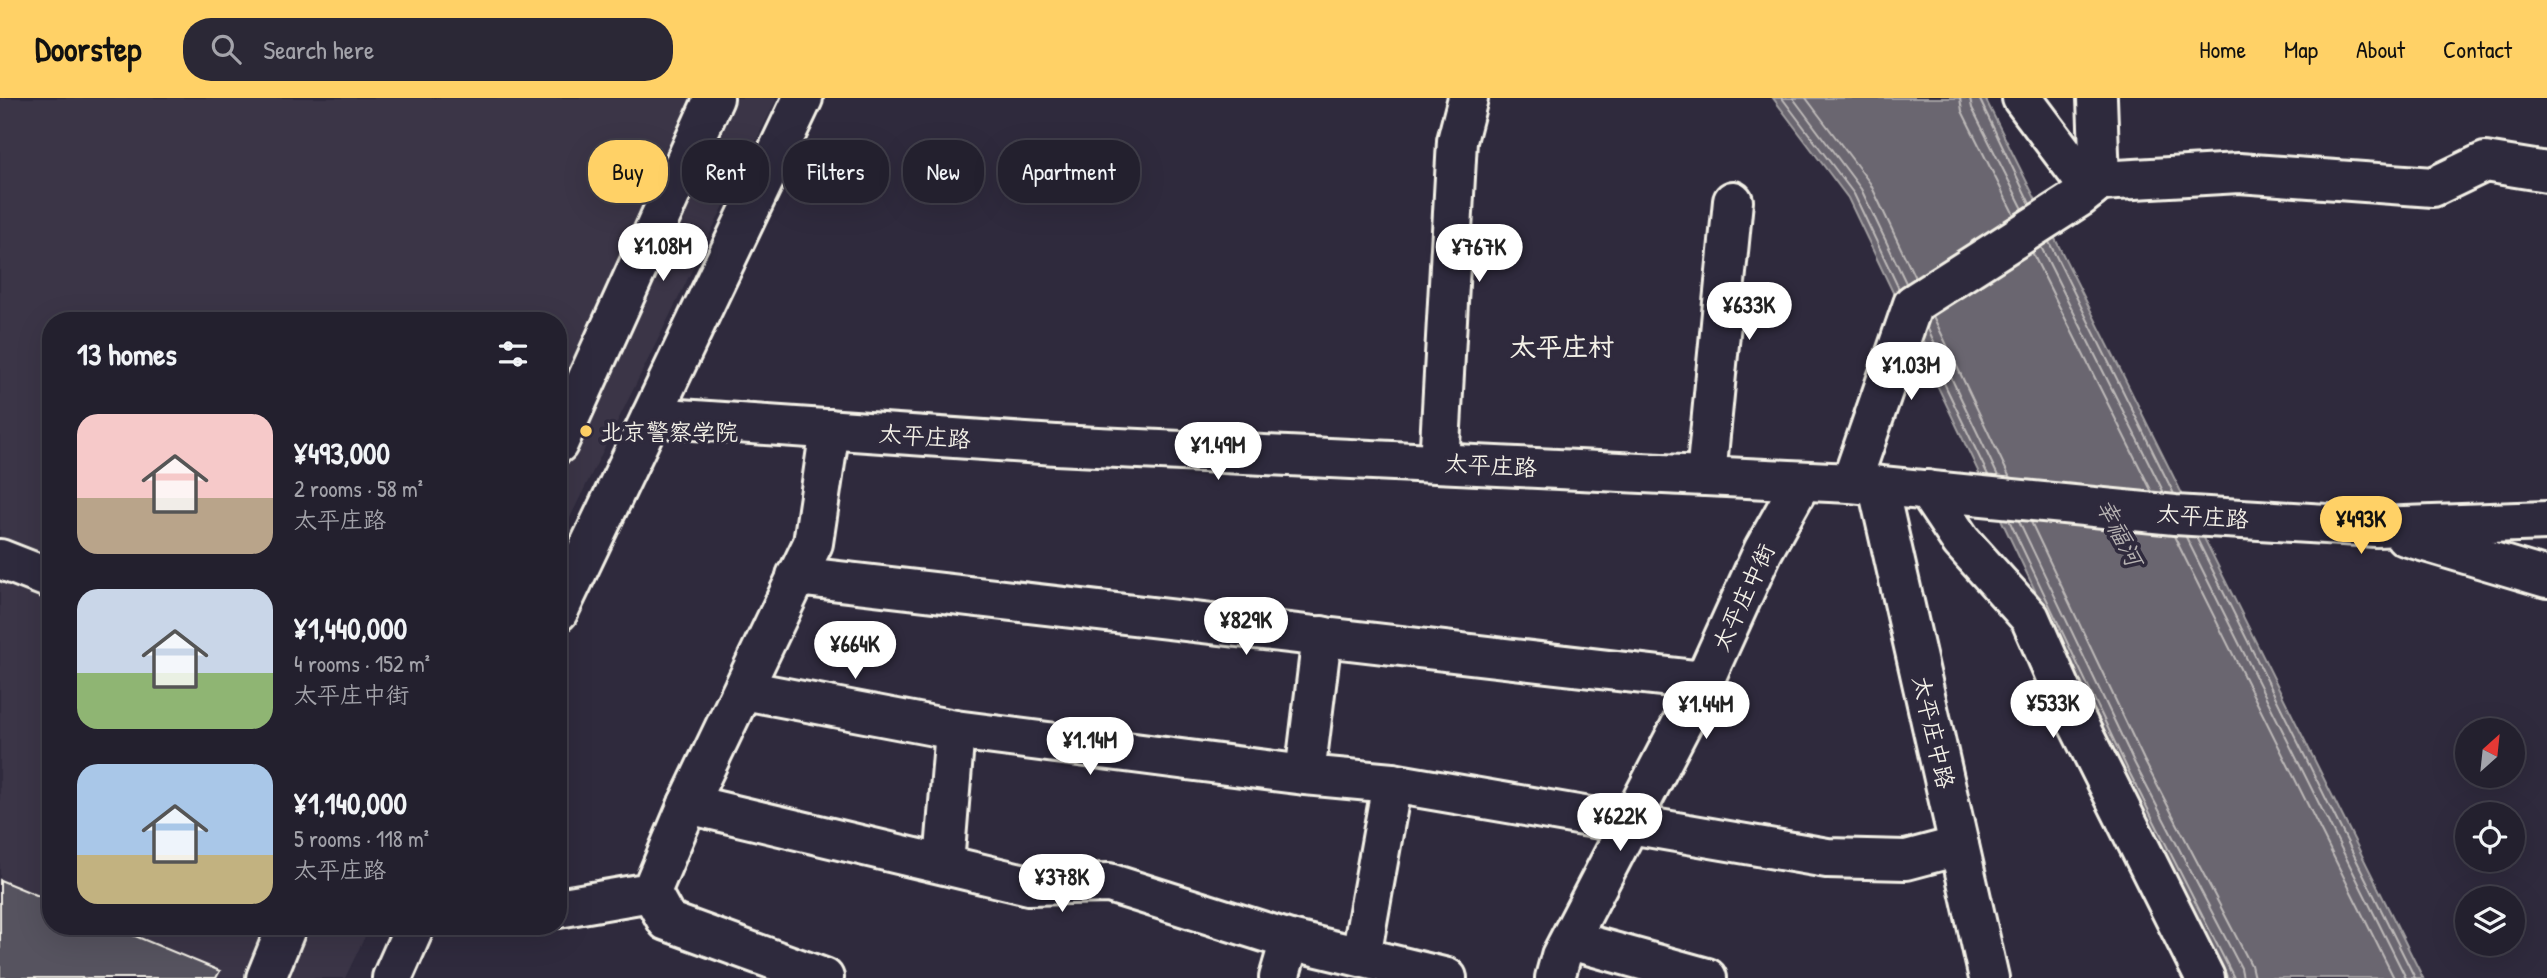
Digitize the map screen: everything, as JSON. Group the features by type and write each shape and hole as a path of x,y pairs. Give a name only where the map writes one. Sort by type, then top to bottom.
{"street":[{"path":"567,424 714,98"},
{"path":"567,593 803,98"},
{"path":"1439,463 1457,141 1468,98"},
{"path":"2022,98 2090,189"},
{"path":"2090,189 2097,98"},
{"path":"1865,485 1913,304 2090,189 2239,173 2433,187 2486,162 2547,172"},
{"path":"1706,476 1733,201"},
{"name":"太平庄路","path":"651,417 1056,445 1865,485 2175,515 2376,527 2547,521"},
{"path":"651,892 688,804 813,543 831,429"},
{"name":"太平庄中街","path":"1555,978 1570,940 1704,681 1763,551 1802,481"},
{"name":"太平庄中路","path":"1865,485 1959,846 1989,978"},
{"path":"1927,490 1961,541 2030,618 2065,698 2205,978"},
{"path":"2376,527 2547,579"},
{"path":"0,559 42,575"},
{"path":"796,576 1704,681"},
{"path":"1305,775 1322,636"},
{"path":"744,690 955,730 1305,775 1392,783 1827,858 1906,860 1959,846"},
{"path":"944,864 955,730"},
{"path":"1361,956 1392,783"},
{"path":"688,804 1029,885 1109,883 1290,940 1447,978"},
{"path":"567,906 651,892"},
{"path":"651,892 667,920 824,978"},
{"path":"266,978 283,935"},
{"path":"392,978 416,935"},
{"path":"1279,978 1290,940"},
{"path":"1570,940 1707,978"}],"shaded area":[{"name":"北京警察学院","path":"0,98 777,98 756,140 682,140 682,203 725,203 567,524 567,312 42,312 42,935 366,935 345,978 0,978"}],"water":[{"name":"幸福河","path":"1773,98 1985,98 2423,978 2228,978 2121,771 1848,198"}],"building":[{"path":"0,880 42,897 42,935 133,935 220,971 216,978 0,978"}],"place":[{"name":"北京警察学院","path":"586,431"}],"district":[{"name":"太平庄村","path":"1562,346"}]}
